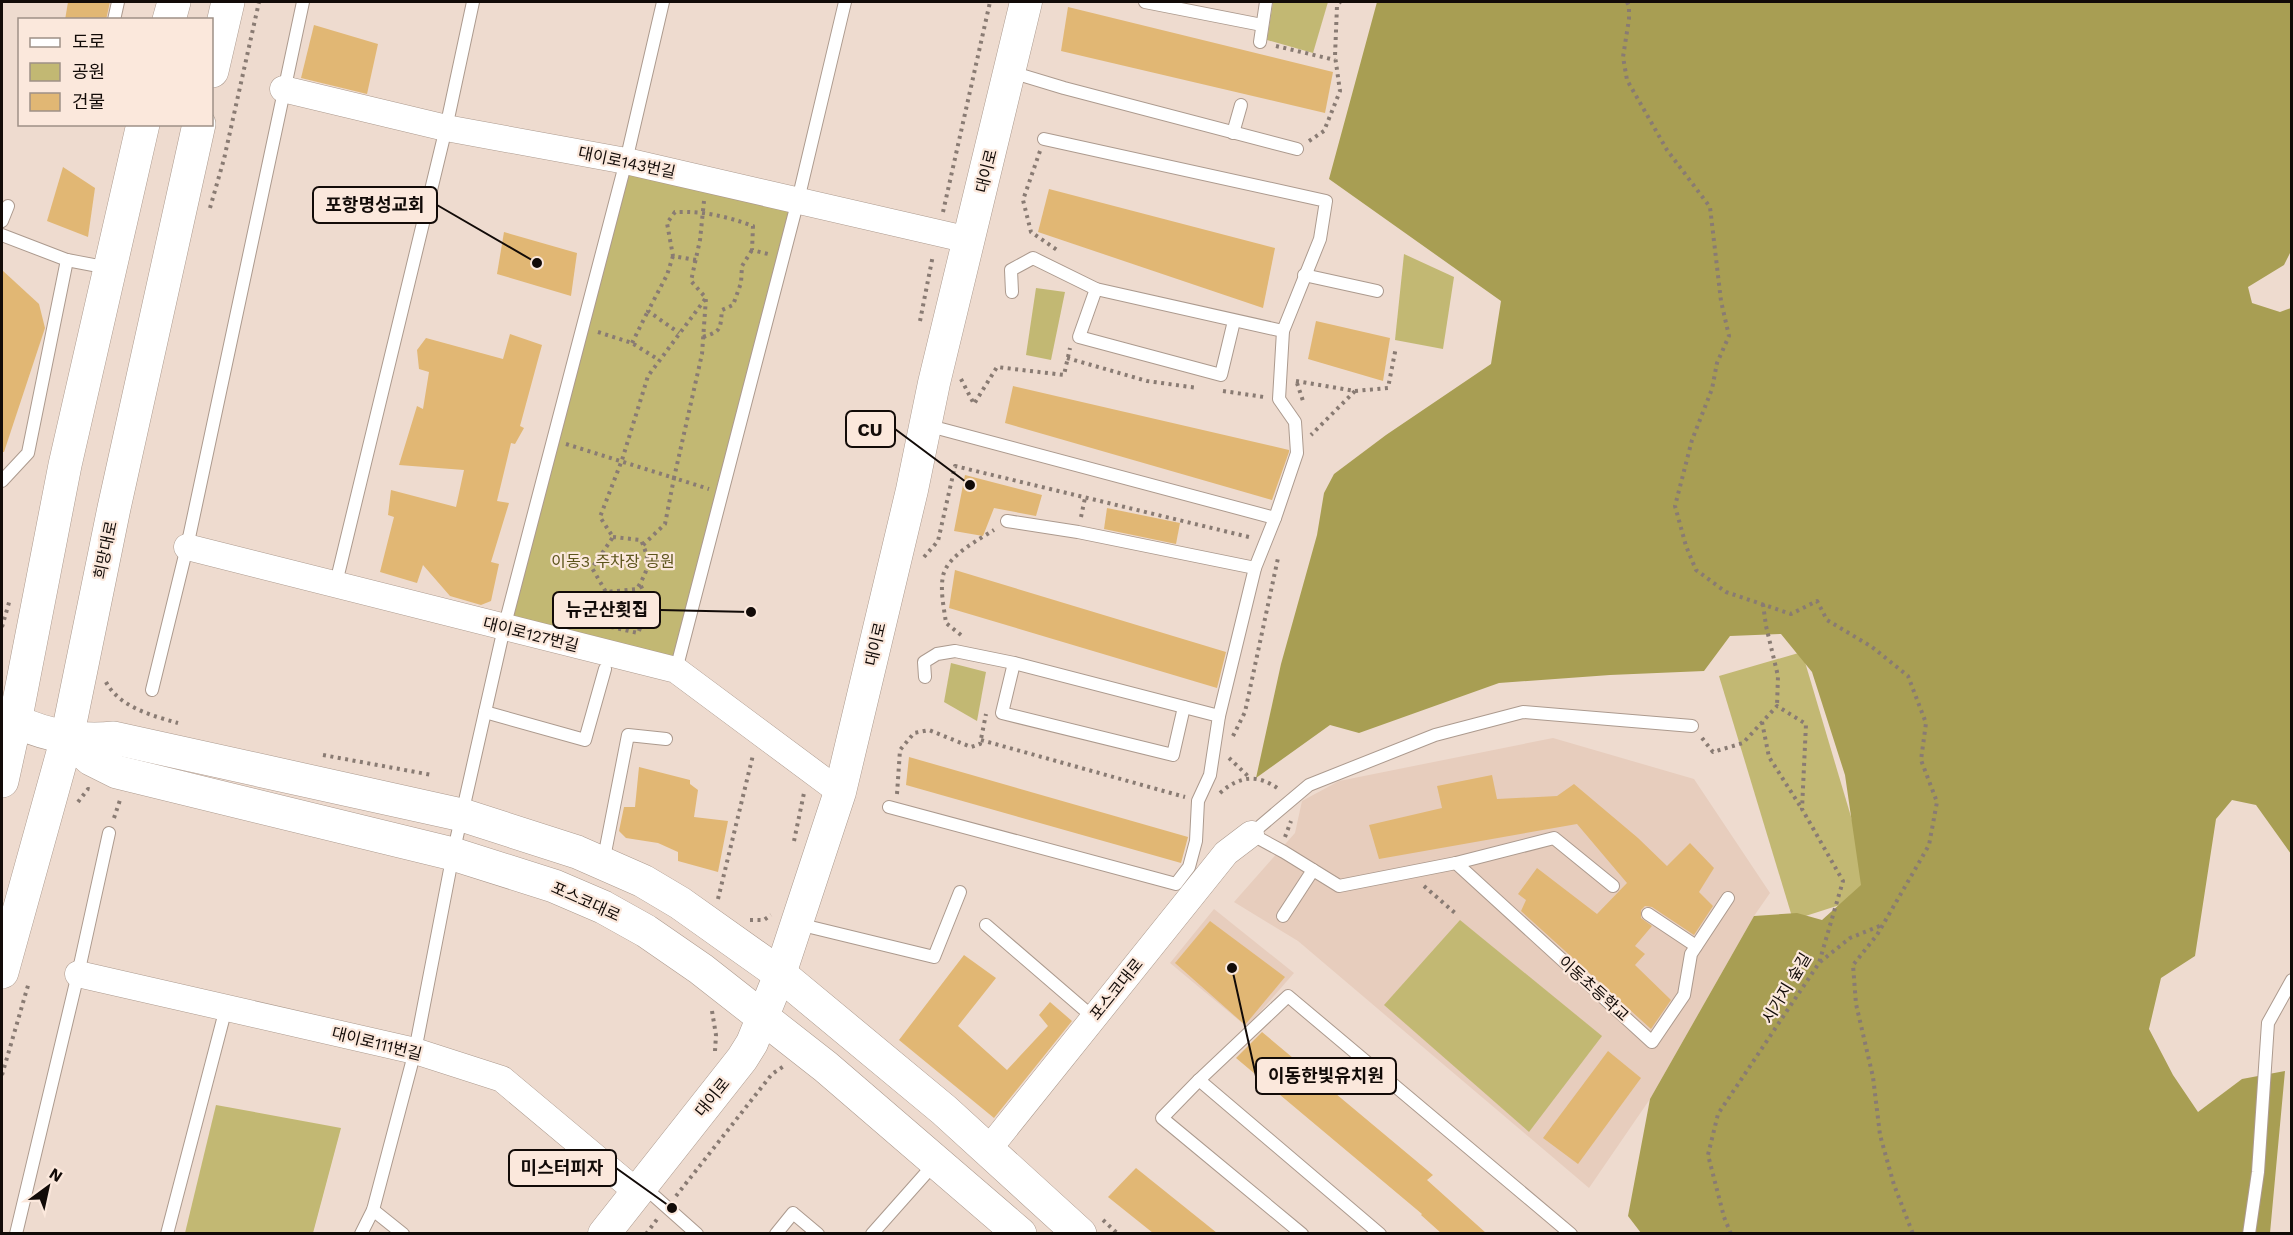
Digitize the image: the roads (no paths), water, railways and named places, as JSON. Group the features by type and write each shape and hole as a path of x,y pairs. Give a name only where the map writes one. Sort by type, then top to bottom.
{"main road":[{"path":"170,18 174,2"},
{"path":"213,67 228,2"},
{"path":"2,781 8,718 143,126"},
{"name":"희망대로","path":"2,972 67,738 114,508 199,126"},
{"name":"포스코대로","path":"8,718 67,738 114,738 462,815 534,837 643,881 680,903 780,974 944,1110 1080,1233"},
{"name":"포스코대로","path":"67,738 91,759 117,772 453,854 554,886 603,907 646,931 701,969 826,1067 1020,1233"}],"street":[{"name":"대이로","path":"604,1233 742,1059 752,1043 780,974 840,792 1026,2"},
{"name":"대이로143번길","path":"283,89 446,128 626,161 969,240"},
{"name":"대이로127번길","path":"187,547 676,670 840,792"},
{"name":"포스코대로","path":"987,1151 1226,852 1251,834"},
{"name":"대이로111번길","path":"78,974 415,1051 502,1079 640,1188"}],"lane":[{"path":"114,18 118,2"},
{"path":"152,690 187,547 303,2"},
{"path":"336,583 446,128 473,2"},
{"path":"361,1233 373,1210 415,1051 453,854 504,628 626,161 663,2"},
{"path":"676,670 798,200 845,2"},
{"path":"1145,2 1262,25"},
{"path":"1260,42 1266,2"},
{"path":"1010,72 1233,133 1297,148"},
{"path":"1233,133 1241,105"},
{"path":"890,807 1176,884 1189,867 1196,841 1198,801 1210,775 1219,716 1255,568 1297,453 1296,422 1279,399 1283,331 1320,239 1326,201 1044,139"},
{"path":"2,220 8,206"},
{"path":"2,235 67,260 110,268"},
{"path":"1012,292 1011,270 1033,258 1096,289 1283,331"},
{"path":"2,481 28,453 67,260"},
{"path":"1304,275 1377,291"},
{"path":"1096,289 1079,337 1221,375 1234,321"},
{"path":"925,424 1275,518"},
{"path":"1007,521 1078,532 1255,568"},
{"path":"926,677 924,662 937,654 955,651 1014,663 1219,716"},
{"path":"1014,663 1002,713 1173,755 1184,707"},
{"path":"485,712 585,740 605,669"},
{"path":"1613,886 1554,838 1416,871 1339,886 1251,834 1309,785 1435,735 1523,712 1692,726"},
{"path":"603,864 628,735 666,739"},
{"path":"16,1233 109,833"},
{"name":"이동초등학교","path":"1456,862 1652,1042 1684,995 1691,954 1728,898"},
{"path":"1283,916 1313,870"},
{"path":"796,924 934,957 960,892"},
{"path":"1648,915 1696,946"},
{"path":"986,926 1094,1017"},
{"path":"2248,1233 2258,1172 2268,1023 2292,980"},
{"path":"1302,1233 1161,1118 1288,996 1571,1233"},
{"path":"166,1233 226,1008"},
{"path":"1199,1080 1380,1233"},
{"path":"872,1233 935,1162"},
{"path":"640,1188 667,1207 697,1233"},
{"path":"373,1210 403,1233"},
{"path":"776,1233 793,1213 818,1233"}],"place":[{"name":"포항명성교회","path":"537,263"},
{"name":"CU","path":"970,485"},
{"name":"뉴군산횟집","path":"751,612"},
{"name":"이동한빛유치원","path":"1232,968"},
{"name":"미스터피자","path":"672,1208"}],"park label":[{"name":"이동3 주차장 공원","path":"613,561"}]}
